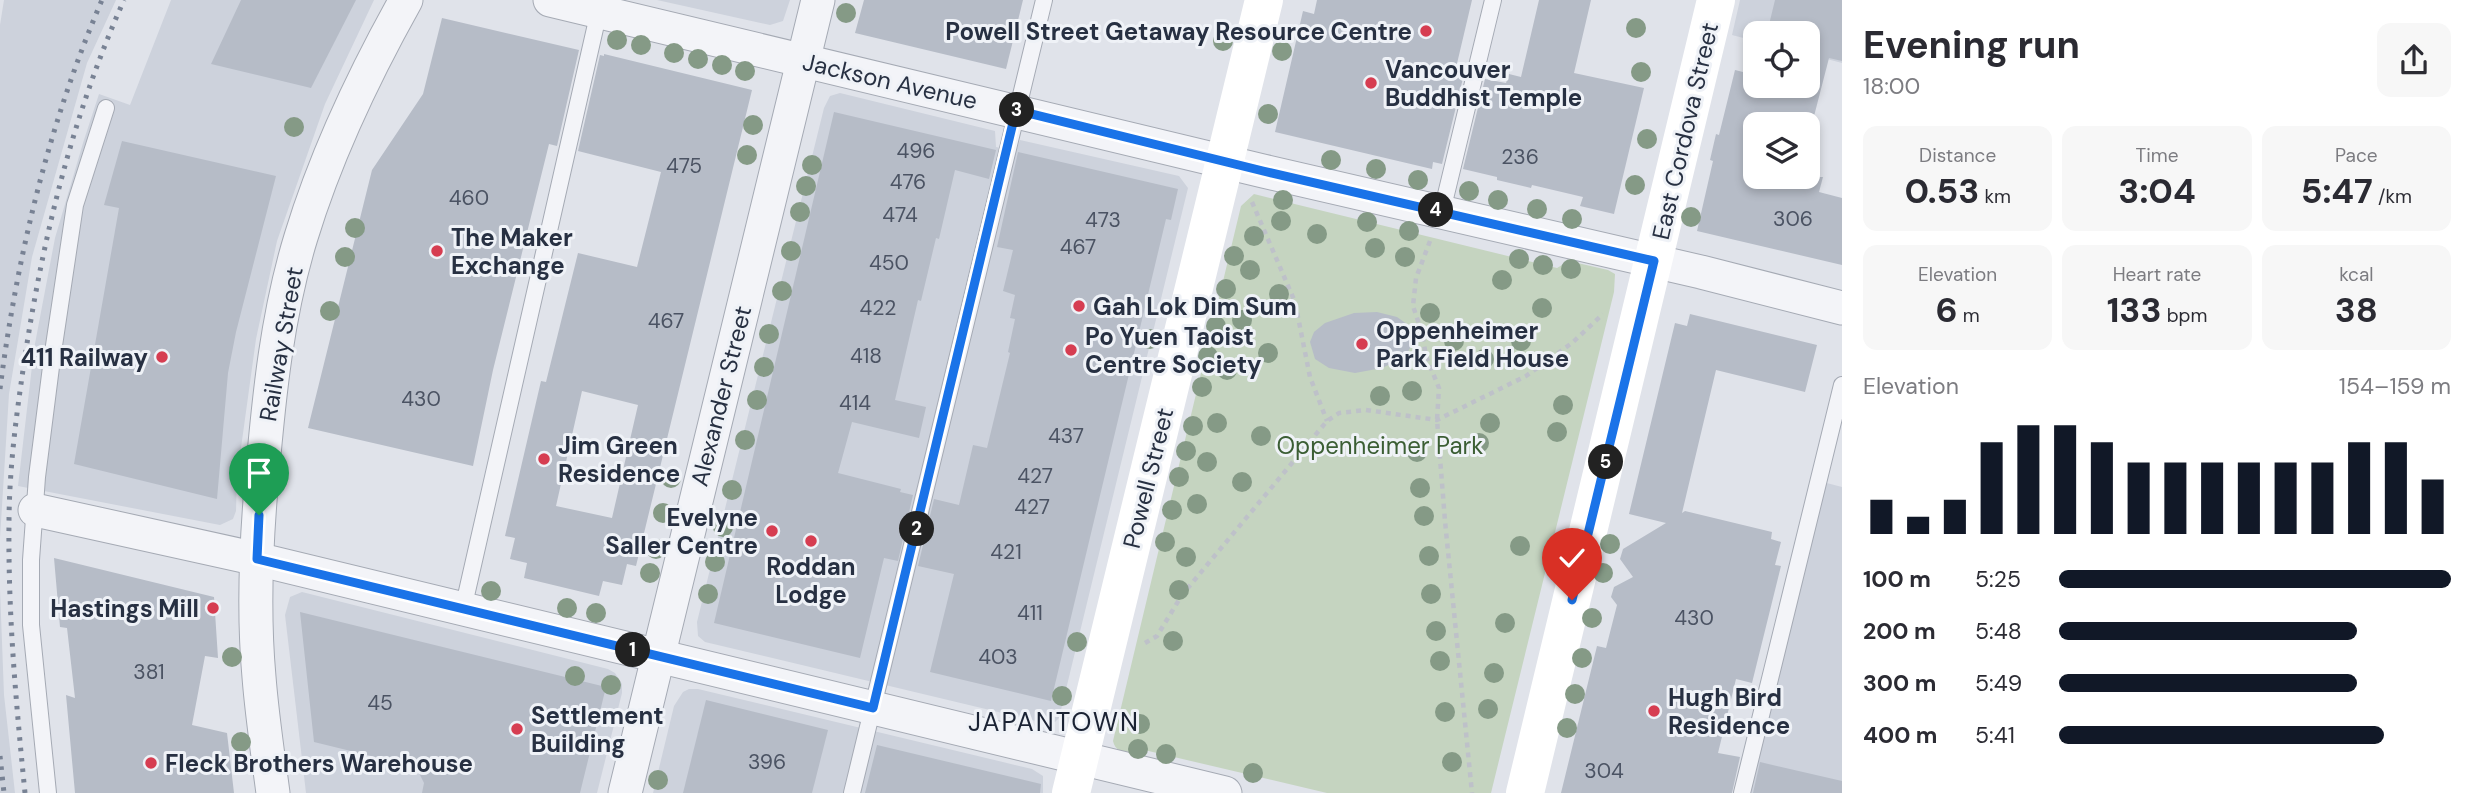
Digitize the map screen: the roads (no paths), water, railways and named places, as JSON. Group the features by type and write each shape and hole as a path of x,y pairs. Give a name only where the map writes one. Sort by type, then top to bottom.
{"main road":[{"name":"Powell Street","path":"1076,775 1264,0"},
{"name":"East Cordova Street","path":"1525,793 1717,0"}],"street":[{"name":"Railway Street","path":"273,793 258,678 255,588 270,389 281,317 300,238 332,150 406,0"},
{"name":"Jackson Avenue","path":"550,0 1654,261 1842,308"},
{"name":"Alexander Street","path":"625,793 818,0"},
{"path":"35,510 257,559 873,708 1076,775 1225,793"}],"lane":[{"path":"852,793 1044,0"},
{"path":"1442,211 1493,0"},
{"path":"463,609 599,11"},
{"path":"48,793 32,625 35,510 52,359 75,205 106,108"},
{"path":"1742,793 1842,385"}],"railway":[{"path":"0,389 16,289 38,191 66,94 102,0"},
{"path":"25,793 13,658 9,558 10,487 17,413 38,281 60,185 88,91 124,0"},
{"path":"0,756 4,793"}],"place":[{"name":"Powell Street Getaway Resource Centre","path":"1426,31"},
{"name":"Vancouver Buddhist Temple","path":"1371,83"},
{"name":"The Maker Exchange","path":"437,251"},
{"name":"Gah Lok Dim Sum","path":"1079,306"},
{"name":"Oppenheimer Park Field House","path":"1362,344"},
{"name":"Po Yuen Taoist Centre Society","path":"1071,350"},
{"name":"411 Railway","path":"162,357"},
{"name":"Jim Green Residence","path":"544,459"},
{"name":"Evelyne Saller Centre","path":"772,531"},
{"name":"Roddan Lodge","path":"811,541"},
{"name":"Hastings Mill","path":"213,608"},
{"name":"Hugh Bird Residence","path":"1654,711"},
{"name":"Settlement Building","path":"517,729"},
{"name":"Fleck Brothers Warehouse","path":"151,763"}],"district":[{"name":"JAPANTOWN","path":"1054,722"}],"park label":[{"name":"Oppenheimer Park","path":"1380,445"}]}
